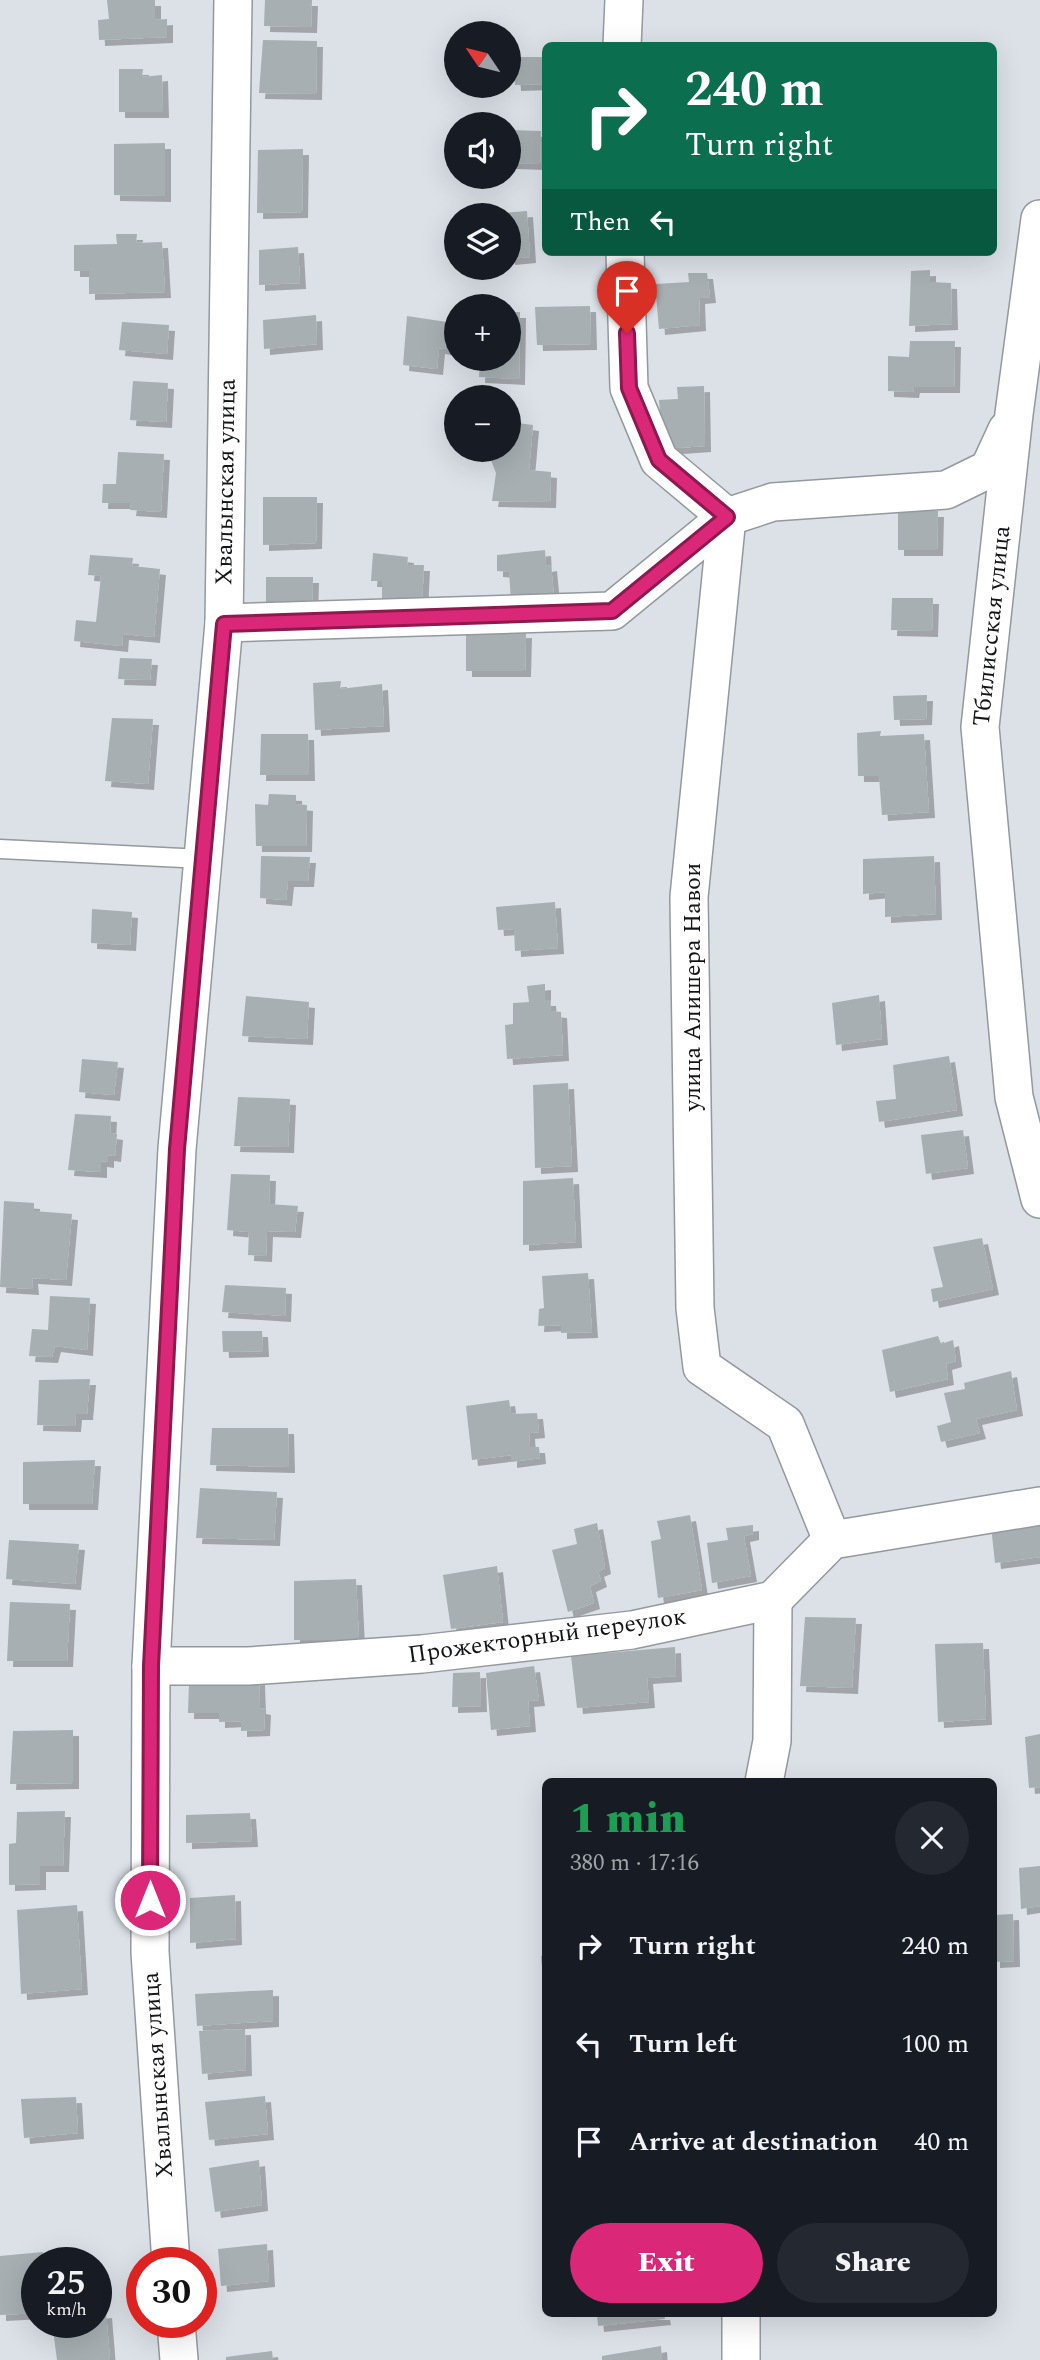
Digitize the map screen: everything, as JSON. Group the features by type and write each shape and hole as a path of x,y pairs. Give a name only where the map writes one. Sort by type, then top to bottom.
{"street":[{"name":"Хвалынская улица","path":"170,2247 150,1952 151,1666 177,1149 224,624 233,0"},
{"path":"622,42 624,0"},
{"name":"Тбилисская улица","path":"1040,219 1027,413 980,727 1014,1097 1040,1199"},
{"path":"625,256 629,388 659,460 727,517"},
{"path":"224,624 612,611 727,517 773,502 946,490 989,469 1027,413"},
{"name":"улица Алишера Навои","path":"727,517 689,897 695,1308 702,1367 785,1424 832,1540"},
{"path":"765,1778 772,1741 773,1600 832,1540 1040,1506"},
{"name":"Прожекторный переулок","path":"151,1666 249,1666 500,1646 632,1630 773,1600"},
{"path":"741,2317 741,2360"},
{"path":"177,2338 179,2360"}],"lane":[{"path":"0,849 203,859"}],"building":[{"path":"107,0 155,0 155,20 167,19 167,37 99,40 98,20 109,19"},
{"path":"265,0 312,0 311,27 264,26"},
{"path":"263,40 317,41 316,94 259,93"},
{"path":"522,57 542,57 542,84 522,85"},
{"path":"119,69 143,69 142,77 162,75 163,112 119,112"},
{"path":"521,130 541,131 540,164 521,163"},
{"path":"165,143 165,196 114,195 114,144"},
{"path":"303,149 302,212 257,213 258,150"},
{"path":"521,211 527,211 530,257 521,258"},
{"path":"116,234 137,234 136,243 162,242 165,292 89,294 89,271 74,271 74,245 117,244"},
{"path":"298,247 300,283 259,285 259,250"},
{"path":"930,270 930,282 951,283 952,324 909,326 911,271"},
{"path":"688,273 707,273 710,297 699,298 700,325 659,329 655,284 689,282"},
{"path":"590,306 591,344 537,345 535,307"},
{"path":"316,315 317,344 264,349 263,320"},
{"path":"407,316 444,322 444,349 439,348 437,369 403,365"},
{"path":"122,322 169,325 167,354 119,350"},
{"path":"910,341 955,341 954,387 914,387 913,392 888,391 888,356 909,357"},
{"path":"479,371 519,371 519,379 479,377"},
{"path":"133,381 168,383 166,422 130,420"},
{"path":"704,386 705,446 663,449 659,400 678,399 677,387"},
{"path":"521,424 533,425 529,470 551,472 550,502 492,501 496,473 492,462 521,462"},
{"path":"118,452 164,454 161,512 130,510 131,503 102,503 103,484 116,484"},
{"path":"263,497 317,497 316,543 263,545"},
{"path":"898,511 938,511 937,550 898,550"},
{"path":"545,550 546,566 551,565 554,597 511,601 509,572 497,571 497,555"},
{"path":"373,553 408,557 407,565 424,565 422,604 382,603 382,581 371,581"},
{"path":"90,555 133,558 132,566 160,569 154,637 123,634 122,646 74,641 76,620 96,622 101,576 88,575"},
{"path":"266,577 313,577 312,609 266,609"},
{"path":"892,598 933,598 932,631 891,630"},
{"path":"526,632 525,671 466,671 466,633"},
{"path":"120,658 152,659 150,680 118,679"},
{"path":"341,681 340,689 382,684 384,726 315,730 313,683"},
{"path":"927,695 926,719 894,720 893,696"},
{"path":"112,718 153,719 148,784 105,781"},
{"path":"881,731 880,736 924,734 929,812 882,815 879,776 858,776 857,733"},
{"path":"261,734 308,734 309,775 260,775"},
{"path":"269,794 296,795 296,804 307,805 306,846 256,846 255,804 268,805"},
{"path":"261,856 310,857 308,881 288,881 286,900 260,898"},
{"path":"934,856 936,914 885,917 885,892 863,894 863,859"},
{"path":"555,902 558,948 515,951 514,929 498,930 496,907"},
{"path":"92,909 132,912 130,945 91,943"},
{"path":"545,984 545,1000 550,1000 551,1011 561,1012 563,1055 507,1059 505,1025 513,1024 513,1003 529,1002 527,986"},
{"path":"879,995 882,1039 836,1045 832,1003"},
{"path":"246,996 309,1002 307,1039 242,1036"},
{"path":"949,1056 957,1110 879,1122 876,1101 896,1099 893,1065"},
{"path":"82,1059 118,1062 114,1095 79,1092"},
{"path":"568,1083 572,1166 535,1168 533,1085"},
{"path":"238,1097 290,1099 288,1147 234,1146"},
{"path":"75,1114 111,1116 110,1133 117,1134 115,1156 108,1155 108,1162 101,1161 101,1172 68,1170"},
{"path":"963,1130 968,1168 926,1174 921,1135"},
{"path":"231,1174 270,1175 269,1204 298,1206 295,1232 267,1231 266,1256 248,1255 249,1232 227,1230"},
{"path":"573,1178 576,1242 523,1245 523,1181"},
{"path":"4,1201 34,1203 34,1211 72,1214 66,1280 32,1278 33,1289 0,1287"},
{"path":"982,1238 993,1289 933,1302 931,1289 943,1287 933,1247"},
{"path":"588,1273 592,1332 561,1333 561,1325 538,1326 539,1309 544,1308 542,1276"},
{"path":"225,1285 286,1288 285,1316 222,1312"},
{"path":"50,1296 90,1298 87,1350 55,1346 52,1357 29,1356 32,1329 48,1330"},
{"path":"222,1331 262,1331 263,1351 223,1352"},
{"path":"938,1336 941,1344 953,1340 956,1361 946,1364 948,1379 890,1392 882,1350"},
{"path":"1011,1371 1017,1410 976,1419 980,1433 941,1442 937,1426 951,1422 944,1393 965,1389 964,1383"},
{"path":"90,1379 87,1414 76,1414 75,1426 37,1425 39,1380"},
{"path":"509,1400 511,1414 537,1413 539,1432 529,1433 530,1447 539,1447 540,1458 511,1462 511,1455 472,1460 466,1406"},
{"path":"212,1428 288,1428 289,1467 210,1465"},
{"path":"95,1460 92,1504 23,1504 23,1462"},
{"path":"200,1488 277,1492 274,1540 196,1538"},
{"path":"690,1515 702,1590 658,1598 651,1541 661,1539 657,1521"},
{"path":"1040,1519 1040,1557 995,1563 991,1526"},
{"path":"597,1523 605,1568 598,1571 601,1581 590,1586 594,1603 568,1612 552,1550 577,1544 574,1529"},
{"path":"753,1525 753,1534 744,1536 751,1576 712,1583 707,1543 728,1540 726,1528"},
{"path":"9,1540 79,1544 75,1584 6,1579"},
{"path":"497,1566 503,1622 451,1629 443,1575"},
{"path":"356,1579 359,1640 294,1640 294,1581"},
{"path":"10,1602 70,1604 67,1661 7,1661"},
{"path":"805,1617 856,1618 852,1688 800,1686"},
{"path":"983,1643 986,1719 938,1722 935,1644"},
{"path":"675,1647 676,1676 647,1678 649,1702 577,1708 571,1656"},
{"path":"534,1666 539,1700 528,1701 530,1726 491,1730 486,1673"},
{"path":"480,1672 481,1706 452,1707 453,1673"},
{"path":"259,1679 260,1708 265,1709 264,1730 241,1731 241,1721 219,1722 219,1713 188,1713 189,1682"},
{"path":"73,1730 73,1783 10,1784 13,1731"},
{"path":"1040,1734 1040,1787 1029,1788 1025,1737"},
{"path":"65,1811 63,1866 40,1866 40,1884 9,1885 9,1844 16,1843 17,1812"},
{"path":"250,1813 252,1841 186,1843 186,1815"},
{"path":"1040,1866 1040,1906 1021,1909 1019,1868"},
{"path":"235,1895 236,1939 190,1943 190,1898"},
{"path":"77,1905 82,1989 21,1994 17,1910"},
{"path":"1013,1914 1014,1961 997,1962 997,1915"},
{"path":"273,1990 273,2021 197,2026 195,1994"},
{"path":"245,2029 246,2070 202,2074 199,2031"},
{"path":"265,2096 268,2134 209,2140 205,2102"},
{"path":"76,2097 78,2133 24,2138 21,2099"},
{"path":"259,2160 262,2205 215,2212 209,2168"},
{"path":"267,2244 269,2281 221,2286 218,2249"},
{"path":"21,2254 21,2314 0,2315 0,2256"},
{"path":"597,2317 665,2319 598,2326"},
{"path":"54,2338 108,2338 110,2360 57,2360"},
{"path":"661,2346 662,2360 602,2360 602,2356"},
{"path":"272,2351 273,2360 226,2360 226,2357"}],"route":[{"path":"150,1900 151,1666 177,1149 224,624 612,611 727,517 659,460 629,388 627,333"}]}
